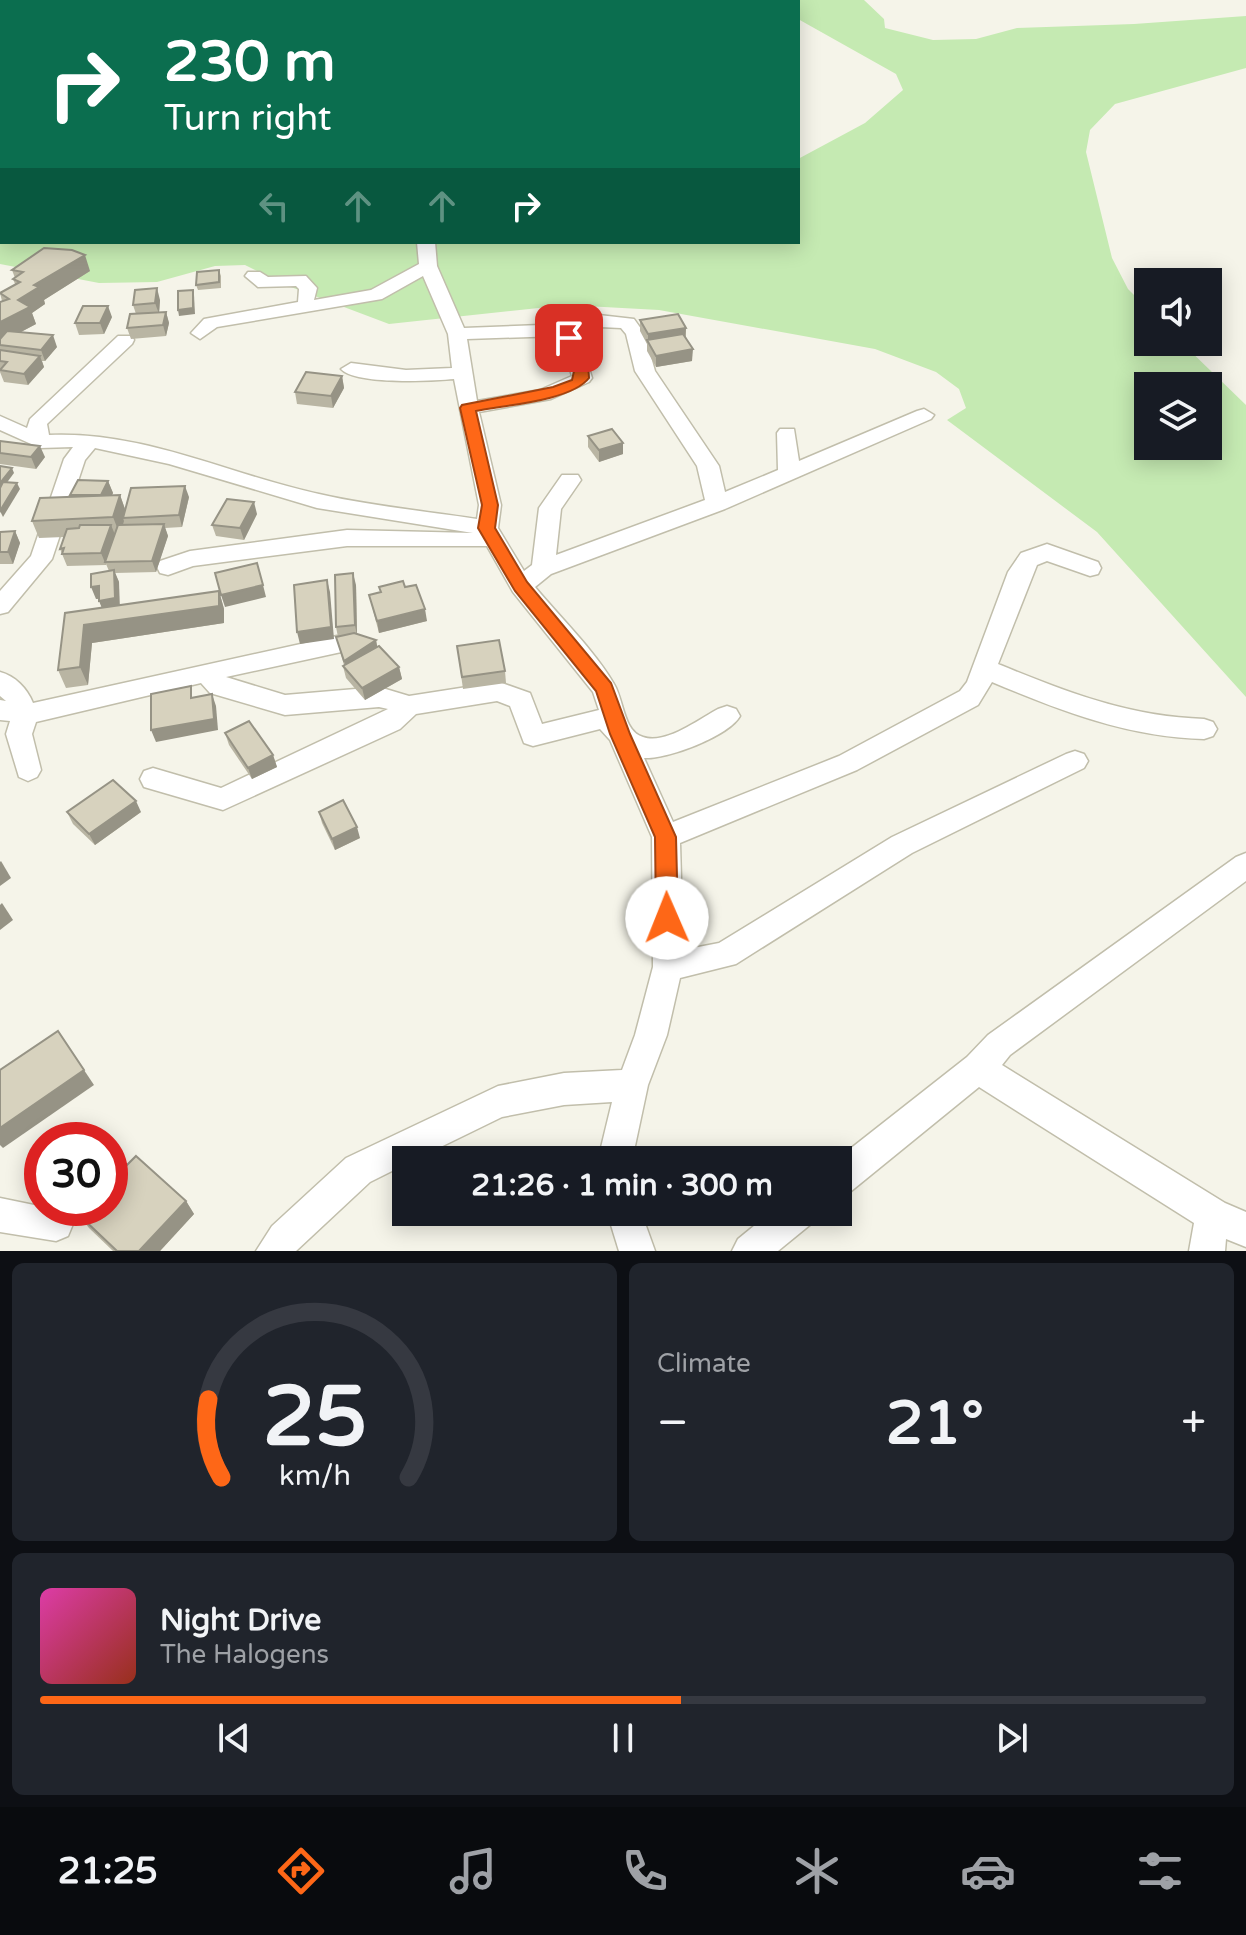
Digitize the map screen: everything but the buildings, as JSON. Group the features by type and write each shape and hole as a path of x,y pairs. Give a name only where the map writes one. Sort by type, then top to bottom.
{"street":[{"path":"168,567 190,559 347,538 479,541 487,528 490,505 468,408 457,334 427,254 376,295 211,323 200,333"},
{"path":"254,276 264,283 300,280 308,288 305,299 310,308"},
{"path":"457,334 568,330 599,321 627,323 635,333 645,371 708,466 717,504"},
{"path":"468,408 557,391 577,383 582,378 582,371 568,330"},
{"path":"40,442 37,423 125,340"},
{"path":"351,369 406,376 463,373"},
{"path":"521,586 543,568 717,504 924,415"},
{"path":"0,422 40,442 90,440 173,458 317,501 487,528"},
{"path":"787,433 789,472"},
{"path":"0,606 41,559 75,459 90,440"},
{"path":"543,568 550,508 570,480"},
{"path":"487,528 521,586 604,688 620,734 666,837 668,967 651,1035 632,1085 618,1146"},
{"path":"666,837 848,763 969,698 978,685 1020,572 1029,559 1047,552 1090,568"},
{"path":"13,713 58,709 99,695 337,645"},
{"path":"983,668 1099,715 1179,730 1204,729"},
{"path":"206,672 219,686 285,705 379,697 409,706 499,691 521,700 533,736 605,718 620,734 639,747 663,747 727,716"},
{"path":"0,681 18,697 13,713 28,770"},
{"path":"153,779 223,799 391,722 409,706"},
{"path":"668,967 725,955 902,845 1075,761"},
{"path":"852,1169 978,1068 999,1045 1246,865"},
{"path":"978,1068 1213,1215 1246,1230"},
{"path":"274,1251 284,1238 358,1170 498,1102 564,1089 632,1085"},
{"path":"0,1215 24,1219"},
{"path":"1207,1251 1213,1215"},
{"path":"629,1226 637,1251"},
{"path":"750,1251 781,1226"}],"green space":[{"path":"800,0 864,0 884,19 885,28 933,40 976,39 1017,28 1246,16 1246,68 1115,104 1090,130 1086,152 1112,258 1134,295 1134,356 1195,356 1212,372 1134,372 1134,460 1222,460 1222,382 1246,405 1246,697 1097,532 947,420 966,408 959,389 936,372 875,349 659,310 567,305 389,324 283,284 245,265 215,266 157,282 99,283 0,264 0,244 800,244 800,158 865,123 903,90 896,74 800,20"}],"route":[{"path":"569,338 582,371 582,378 577,383 557,391 468,408 490,505 487,528 521,586 604,688 620,734 666,837 667,918"}]}
